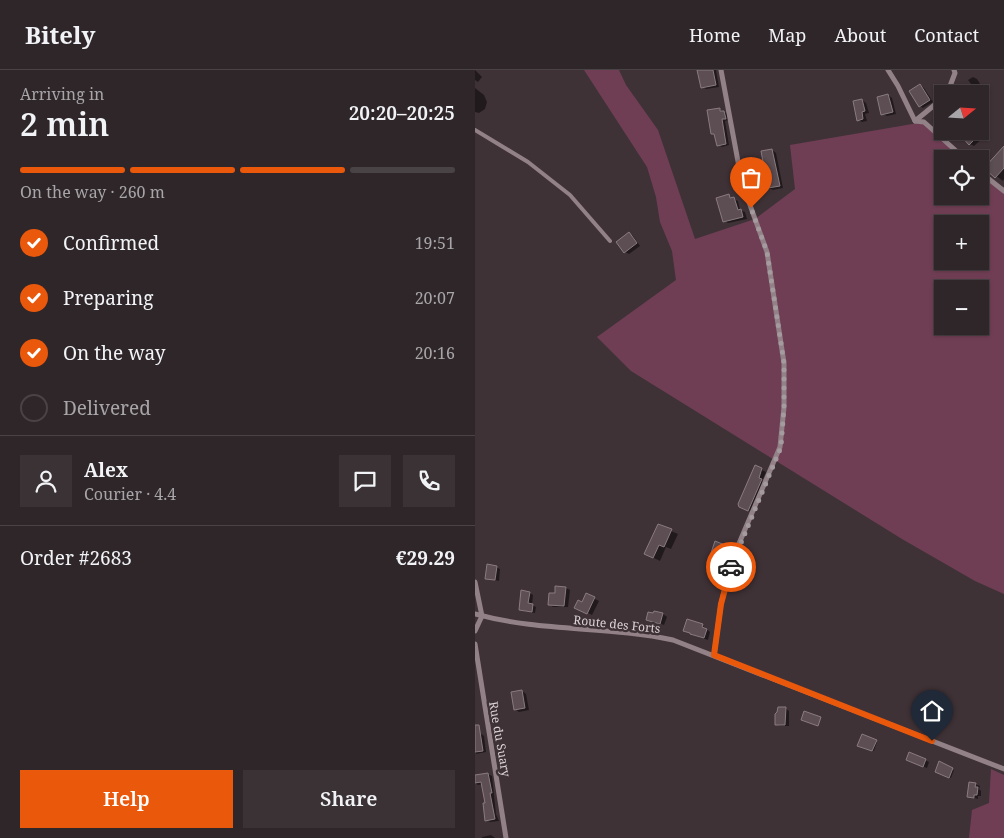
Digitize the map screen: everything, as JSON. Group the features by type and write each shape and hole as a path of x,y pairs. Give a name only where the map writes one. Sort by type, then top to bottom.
{"street":[{"path":"714,655 721,604 732,560 781,447 784,407 784,363 767,252 742,183 721,70"},
{"path":"888,70 915,121"},
{"path":"950,85 955,73 954,70"},
{"path":"915,121 934,105"},
{"path":"915,121 924,122 955,150"},
{"path":"989,180 1004,192"},
{"path":"475,582 482,616 475,631"},
{"name":"Route des Forts","path":"475,614 544,626 645,634 673,640 1004,769"},
{"name":"Rue du Suary","path":"475,644 506,838"}],"lane":[{"path":"475,130 528,162 570,195 610,241"}],"shaded area":[{"path":"584,70 619,70 626,85 658,130 695,239 755,219 795,189 790,145 924,122 934,131 934,140 944,140 955,150 934,150 934,205 989,205 989,180 999,188 1004,187 1004,594 975,581 902,539 631,371 597,337 676,280 672,251 660,222 656,197 647,167"},
{"path":"991,769 1004,775 1004,838 969,838 972,810 989,803"}],"building":[{"path":"697,70 713,70 716,85 701,88"},
{"path":"920,84 930,100 919,107 909,91"},
{"path":"888,94 893,112 881,115 877,97"},
{"path":"862,99 865,111 862,112 863,119 857,121 853,101"},
{"path":"720,108 720,111 724,111 726,119 722,119 726,144 717,146 714,134 711,134 707,110"},
{"path":"965,140 974,140 969,145"},
{"path":"1004,146 1004,168 995,178 989,173 989,162"},
{"path":"772,149 780,186 768,188 761,151"},
{"path":"729,194 730,198 734,197 738,210 741,209 743,217 723,222 716,198"},
{"path":"629,232 637,243 624,253 616,242"},
{"path":"755,465 762,468 759,478 762,479 748,511 739,507 738,504"},
{"path":"658,524 672,529 664,547 659,545 653,558 644,554"},
{"path":"715,541 725,545 720,559 710,556"},
{"path":"487,564 497,566 495,580 485,579"},
{"path":"555,586 566,587 564,606 548,605 549,593 555,593"},
{"path":"521,590 530,592 528,603 533,604 532,612 519,610"},
{"path":"586,593 595,597 587,614 574,608 578,600 582,602"},
{"path":"654,611 663,613 660,624 646,620 648,612 653,613"},
{"path":"687,619 703,624 702,627 707,629 704,638 683,631"},
{"path":"522,690 525,708 514,710 511,692"},
{"path":"778,707 786,707 785,725 775,725 775,714"},
{"path":"804,711 821,717 818,726 801,720"},
{"path":"475,725 479,725 483,751 475,752"},
{"path":"862,734 877,740 872,751 857,746"},
{"path":"909,752 926,759 923,767 906,760"},
{"path":"939,761 953,768 949,778 935,772"},
{"path":"488,773 495,819 485,821 483,803 485,803 481,782 475,783 475,775"},
{"path":"969,782 976,783 975,787 978,787 977,795 974,795 974,798 967,797"}],"way so far":[{"path":"731,567 732,560 781,447 784,407 784,363 767,252 751,208"}],"route":[{"path":"731,567 721,604 714,655 932,741"}]}
